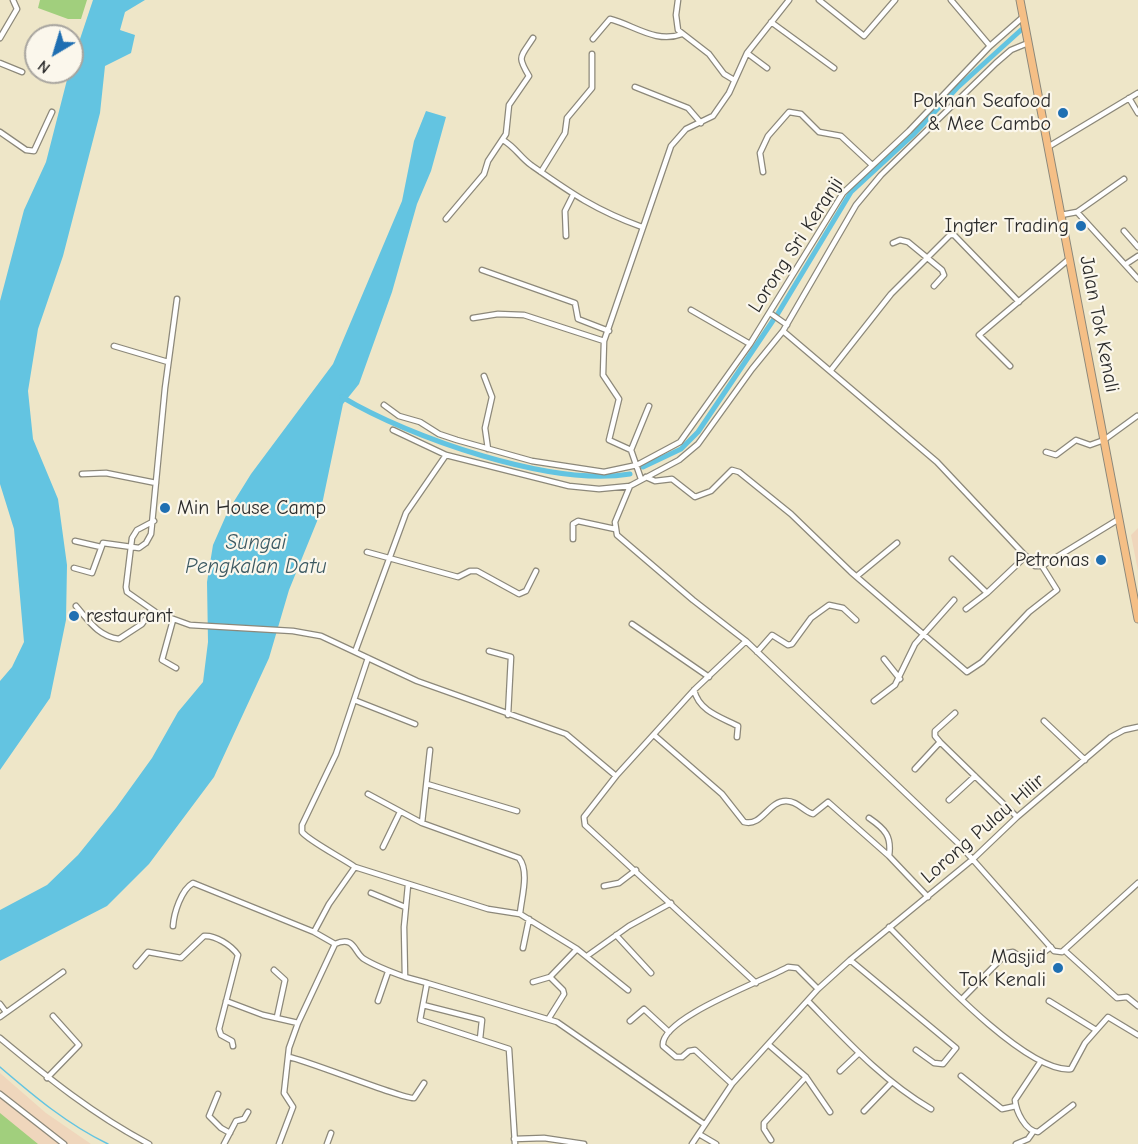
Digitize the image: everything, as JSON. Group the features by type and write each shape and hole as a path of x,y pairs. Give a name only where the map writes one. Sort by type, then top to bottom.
{"main road":[{"name":"Jalan Tok Kenali","path":"1020,0 1138,619"}],"street":[{"path":"0,38 17,9 13,0"},
{"path":"678,0 676,27 710,54 724,74 734,80"},
{"path":"643,478 631,450 609,440 618,399 603,375 604,341 671,146 686,129 713,116 725,100 747,53 789,0"},
{"path":"819,0 864,36 895,0"},
{"path":"951,0 990,46"},
{"name":"Lorong Sri Keranji","path":"384,405 399,416 420,422 440,434 488,449 532,461 604,472 637,465 680,442 770,314 843,193 871,164 909,131 990,46 1023,17"},
{"path":"593,39 610,19 647,34 676,37 682,34"},
{"path":"771,22 834,68"},
{"path":"446,219 484,174 488,161 503,140 509,105 528,76 520,64 520,59 533,38"},
{"path":"393,430 446,455 569,486 599,489 630,486 679,460 698,444 752,369 783,331 856,205 881,175 996,63 1011,50 1028,43"},
{"path":"747,53 767,68"},
{"path":"541,171 565,134 567,118 592,88 592,54"},
{"path":"0,63 22,72"},
{"path":"635,87 688,108 701,123"},
{"path":"1048,147 1138,93"},
{"path":"1129,98 1138,113"},
{"path":"0,132 26,150 34,151 52,112"},
{"path":"763,172 760,153 768,136 789,112 801,114 819,132 841,136 871,164"},
{"path":"503,140 516,147 527,162 573,195 607,214 642,227"},
{"path":"1061,215 1077,212 1124,179"},
{"path":"566,236 565,211 573,195"},
{"path":"1077,212 1138,279"},
{"path":"1124,231 1138,247"},
{"path":"831,370 891,294 950,235 954,235 1019,302"},
{"path":"893,243 904,240 929,257 944,273 934,286"},
{"path":"1126,264 1138,256"},
{"path":"1010,366 979,335 1070,259"},
{"path":"482,270 575,303 578,319 609,331"},
{"path":"74,568 94,572 101,547 106,543 139,548 146,543 154,521 168,362 177,299"},
{"path":"691,310 750,344"},
{"path":"472,318 498,314 524,315 604,341"},
{"path":"770,314 787,325"},
{"path":"783,331 938,462 1035,566 1042,566 1119,519"},
{"path":"114,346 168,362"},
{"path":"484,376 492,397 485,428 488,449"},
{"path":"631,450 649,406"},
{"path":"1046,452 1056,455 1076,440 1090,445 1104,440 1137,416"},
{"path":"355,652 413,501 446,455"},
{"path":"643,478 655,481 672,479 695,497 711,491 734,469 791,513 857,576 967,672 971,671 1029,612 1057,590 1042,566"},
{"path":"82,474 106,473 156,483"},
{"path":"615,529 630,486"},
{"path":"154,521 138,530 130,546 126,590 152,609 173,620 202,628 293,631 321,636 417,681 566,734 616,776"},
{"path":"573,539 571,528 578,521 615,529 663,576 746,641 973,859 1057,953 1064,950 1138,883"},
{"path":"75,541 101,547"},
{"path":"857,576 897,543"},
{"path":"367,552 458,577 470,571 477,571 522,594 536,571"},
{"path":"966,609 987,593 1026,556"},
{"path":"952,559 987,593"},
{"path":"874,701 900,679 912,649 954,600"},
{"path":"757,652 772,635 788,645 792,644 811,618 829,605 843,608 856,620"},
{"path":"76,606 96,630 106,636 119,639 142,624 152,609"},
{"path":"173,620 162,660 176,668"},
{"path":"632,624 709,677"},
{"path":"746,641 694,690 616,776 583,820 592,832 636,870 756,983"},
{"path":"489,651 511,657 508,715"},
{"path":"368,658 336,754 302,825 302,832 309,840 326,847 355,867 408,885 529,919 578,949 628,990"},
{"path":"884,659 900,679"},
{"path":"694,690 697,700 704,708 738,726 737,737"},
{"path":"354,700 415,724"},
{"path":"955,713 935,731 935,736 1017,817"},
{"path":"1044,721 1085,760"},
{"name":"Lorong Pulau Hilir","path":"692,1144 732,1084 818,990 850,960 973,859 1017,817 1111,737 1124,730 1138,727"},
{"path":"654,735 722,794 744,822 749,823 759,819 779,802 790,801 813,814 828,802 889,856 928,897"},
{"path":"915,769 940,742"},
{"path":"422,823 430,750"},
{"path":"949,800 975,776"},
{"path":"427,784 517,811"},
{"path":"368,794 422,823 519,858 523,863 520,915"},
{"path":"383,847 400,812"},
{"path":"869,818 888,834 891,846 889,856"},
{"path":"314,932 329,903 355,867"},
{"path":"604,886 619,883 636,870"},
{"path":"173,926 174,914 189,886 193,883 314,932 335,944 345,941 353,945 362,958 388,972 549,1018 575,1033 704,1124"},
{"path":"405,977 405,907 408,885"},
{"path":"371,893 405,907"},
{"path":"587,956 616,935 671,903"},
{"path":"523,948 529,919"},
{"path":"889,927 962,999 1010,1041 1041,1061 1071,1069 1096,1030 1109,1017 1138,1035"},
{"path":"616,935 651,973"},
{"path":"136,966 148,952 176,958 185,956 201,937 210,936 232,948 238,955 220,1033 232,1041 233,1046"},
{"path":"279,1144 293,1107 285,1093 289,1056 298,1023 335,944"},
{"path":"962,999 1007,953 1013,952 1029,963 1051,947"},
{"path":"533,982 550,977 578,949"},
{"path":"1064,950 1117,998 1127,998 1138,1006"},
{"path":"850,960 956,1048 943,1064 934,1063 916,1050"},
{"path":"732,1084 694,1050 679,1058 665,1048 663,1041 669,1032 693,1013 793,966 806,975 818,990"},
{"path":"274,969 285,980 277,1017"},
{"path":"0,1017 20,1005 63,972"},
{"path":"378,1001 388,972"},
{"path":"549,1018 564,992 550,977"},
{"path":"427,983 422,1022 509,1049 514,1142 544,1138 584,1144"},
{"path":"226,1001 263,1015 298,1023"},
{"path":"808,1001 858,1054 891,1083 931,1109"},
{"path":"1049,1001 1096,1030"},
{"path":"0,1004 6,1012"},
{"path":"423,1005 482,1020 480,1039"},
{"path":"630,1021 644,1009 669,1032"},
{"path":"47,1078 79,1045 53,1016"},
{"path":"0,1038 47,1078 123,1131 149,1144"},
{"path":"769,1046 806,1077 830,1112"},
{"path":"840,1071 858,1054"},
{"path":"289,1056 410,1099 416,1095 424,1083"},
{"path":"1033,1132 1016,1106 1017,1094 1041,1061"},
{"path":"961,1076 1002,1109 1016,1106"},
{"path":"771,1140 764,1130 764,1123 806,1077"},
{"path":"864,1111 891,1083"},
{"path":"0,1094 64,1144"},
{"path":"218,1094 209,1116 220,1128 230,1133"},
{"path":"1033,1132 1040,1131 1073,1105"},
{"path":"224,1144 236,1121 244,1119 248,1112"},
{"path":"1016,1144 1029,1141 1033,1132"},
{"path":"327,1144 331,1133"},
{"path":"699,1134 716,1144"}],"shaded area":[{"path":"1138,528 1138,571 1131,535"},
{"path":"0,1073 46,1113 91,1144 0,1144"}],"green space":[{"path":"40,0 87,0 81,19 68,19 38,8"},
{"path":"0,1113 38,1144 0,1144"}],"water":[{"path":"93,0 145,0 125,12 120,30 135,35 131,53 105,66 100,113 63,256 38,329 28,391 33,439 58,499 67,565 66,620 50,698 0,770 0,681 12,667 24,642 14,529 0,484 0,301 24,210 46,162 66,84 84,84 84,27"},
{"name":"Sungai Pengkalan Datu","path":"426,111 446,117 431,171 417,204 392,292 359,384 343,404 320,514 289,590 269,658 214,777 149,864 107,906 0,961 0,910 47,885 78,855 116,808 152,758 178,712 203,682 208,642 207,582 213,545 228,511 251,474 333,364 402,201 414,141"}],"waterway":[{"path":"777,315 851,192 913,135 957,88 1021,30"},
{"path":"643,467 681,449 698,432 774,319"},
{"path":"342,397 405,428 482,456 562,473 598,476 630,474"},
{"path":"0,1067 65,1119 108,1144"}],"place":[{"name":"Poknan Seafood & Mee Cambo","path":"1063,113"},
{"name":"Ingter Trading","path":"1081,226"},
{"name":"Min House Camp","path":"165,508"},
{"name":"Petronas","path":"1101,560"},
{"name":"restaurant","path":"74,616"},
{"name":"Masjid Tok Kenali","path":"1058,968"}]}
